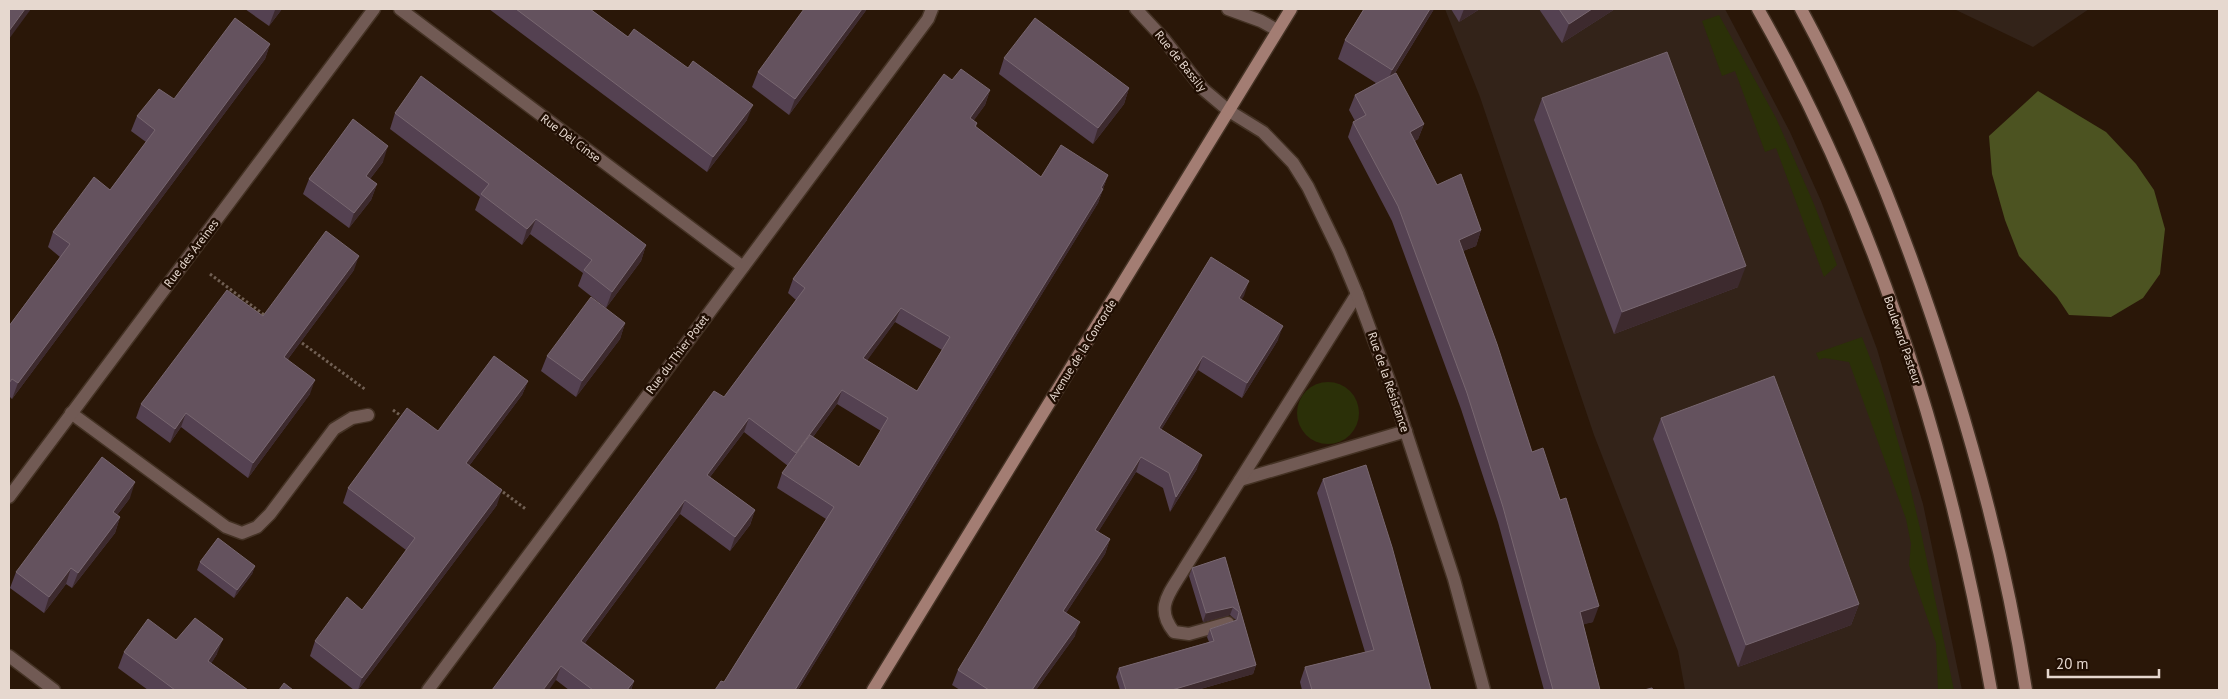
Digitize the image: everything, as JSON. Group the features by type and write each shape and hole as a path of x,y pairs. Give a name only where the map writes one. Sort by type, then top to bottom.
{"street":[{"name":"Rue des Areines","path":"9,497 374,9"},
{"name":"Rue Dèl Cinse","path":"400,9 743,267"},
{"name":"Rue du Thier Potet","path":"428,690 930,14 940,9"},
{"name":"Rue de Bassily","path":"1136,9 1163,38 1203,89 1229,111"},
{"path":"1228,9 1261,21 1277,30"},
{"name":"Avenue de la Concorde","path":"874,690 1291,9"},
{"name":"Boulevard Pasteur","path":"1758,9 1790,68 1839,172 1901,332 1952,500 1991,690"},
{"path":"1801,9 1841,87 1878,172 1907,243 1942,347 1995,533 2026,690"},
{"name":"Rue de la Résistance","path":"1229,111 1263,132 1293,164 1319,209 1357,294 1406,431 1454,579 1484,690"},
{"path":"1228,623 1188,634 1174,632 1164,620 1164,608 1184,569 1357,294"},
{"path":"71,413 226,527 242,533 257,527 270,514 334,429 352,418 368,415"},
{"path":"1240,480 1406,431"},
{"path":"9,656 54,690"}],"path":[{"path":"210,274 274,322"},
{"path":"296,338 372,393"},
{"path":"386,404 408,421"},
{"path":"498,488 527,510"}],"shaded area":[{"path":"1445,9 1725,9 1790,132 1821,201 1877,349 1923,504 1962,690 1685,690 1678,651 1594,435 1480,97"},
{"path":"1954,9 2089,9 2033,47"}],"green space":[{"path":"1719,15 1776,118 1814,204 1837,265 1824,277 1776,148 1765,152 1735,71 1722,76 1702,21"},
{"path":"2038,91 2106,132 2136,164 2154,190 2165,229 2160,274 2143,298 2111,317 2069,315 2057,297 2019,256 2005,220 1992,174 1989,136"},
{"path":"1862,337 1884,394 1904,462 1921,532 1954,690 1938,690 1936,643 1909,565 1911,544 1906,519 1849,362 1824,358 1819,360 1816,353"},
{"path":"1322,382 1334,382 1350,391 1357,401 1359,413 1357,425 1350,435 1334,444 1322,444 1311,439 1302,430 1297,419 1297,407 1302,396 1311,387"}],"building":[{"path":"9,9 25,9 9,31"},
{"path":"516,9 590,9 628,37 634,29 688,68 693,61 753,105 713,157"},
{"path":"804,9 862,9 795,99 758,72"},
{"path":"1364,9 1430,9 1392,70 1345,40"},
{"path":"1559,9 1592,9 1569,24"},
{"path":"235,18 270,44 18,383 12,379 9,383 9,326 70,244 53,232 94,177 110,190 155,130 137,116 159,89 174,99"},
{"path":"1035,18 1129,88 1098,128 1004,58"},
{"path":"1667,52 1746,266 1622,312 1542,98"},
{"path":"961,69 990,90 970,118 977,123 975,126 1041,177 1061,145 1108,175 1101,188 1103,189 795,690 715,690 721,681 724,682 834,507 782,473 810,435 859,467 888,418 842,390 796,453 749,418 707,475 755,510 735,537 685,500 581,641 634,681 627,690 593,690 561,666 543,690 492,690 714,391 724,397 805,288 793,279 944,74 952,80","holes":["901,308 950,337 917,391 863,358"]},
{"path":"1396,73 1424,124 1410,132 1437,185 1461,174 1481,230 1459,240 1497,344 1532,452 1543,448 1560,500 1566,498 1599,606 1580,612 1600,690 1553,690 1503,507 1467,393 1398,206 1353,122 1366,115 1355,95"},
{"path":"421,76 646,245 612,292 584,270 592,260 536,219 527,229 481,194 489,184 395,113"},
{"path":"353,119 388,146 366,176 377,184 354,213 309,179"},
{"path":"326,231 359,256 284,357 315,380 253,463 186,413 175,429 141,404 227,290 263,316"},
{"path":"1211,257 1249,281 1239,298 1283,326 1247,383 1203,356 1159,428 1202,455 1176,497 1169,473 1141,457 1095,530 1110,539 1063,611 1080,622 1032,690 989,690 958,670"},
{"path":"591,297 625,323 582,381 547,356"},
{"path":"494,356 528,381 466,463 502,490 362,678 315,641 347,597 362,610 415,538 348,488 407,408 438,431"},
{"path":"1774,376 1859,604 1746,645 1661,418"},
{"path":"102,457 135,482 113,512 120,517 78,573 71,568 49,597 16,572"},
{"path":"1366,465 1392,547 1431,690 1312,690 1305,667 1374,650 1323,479"},
{"path":"218,538 255,566 237,590 200,562"},
{"path":"1225,557 1256,665 1172,690 1126,690 1119,668 1214,641 1210,629 1237,620 1239,612 1233,607 1206,613 1192,568"},
{"path":"195,618 223,639 208,661 248,690 175,690 124,652 148,619 176,640"},
{"path":"284,683 293,690 279,690"}]}
